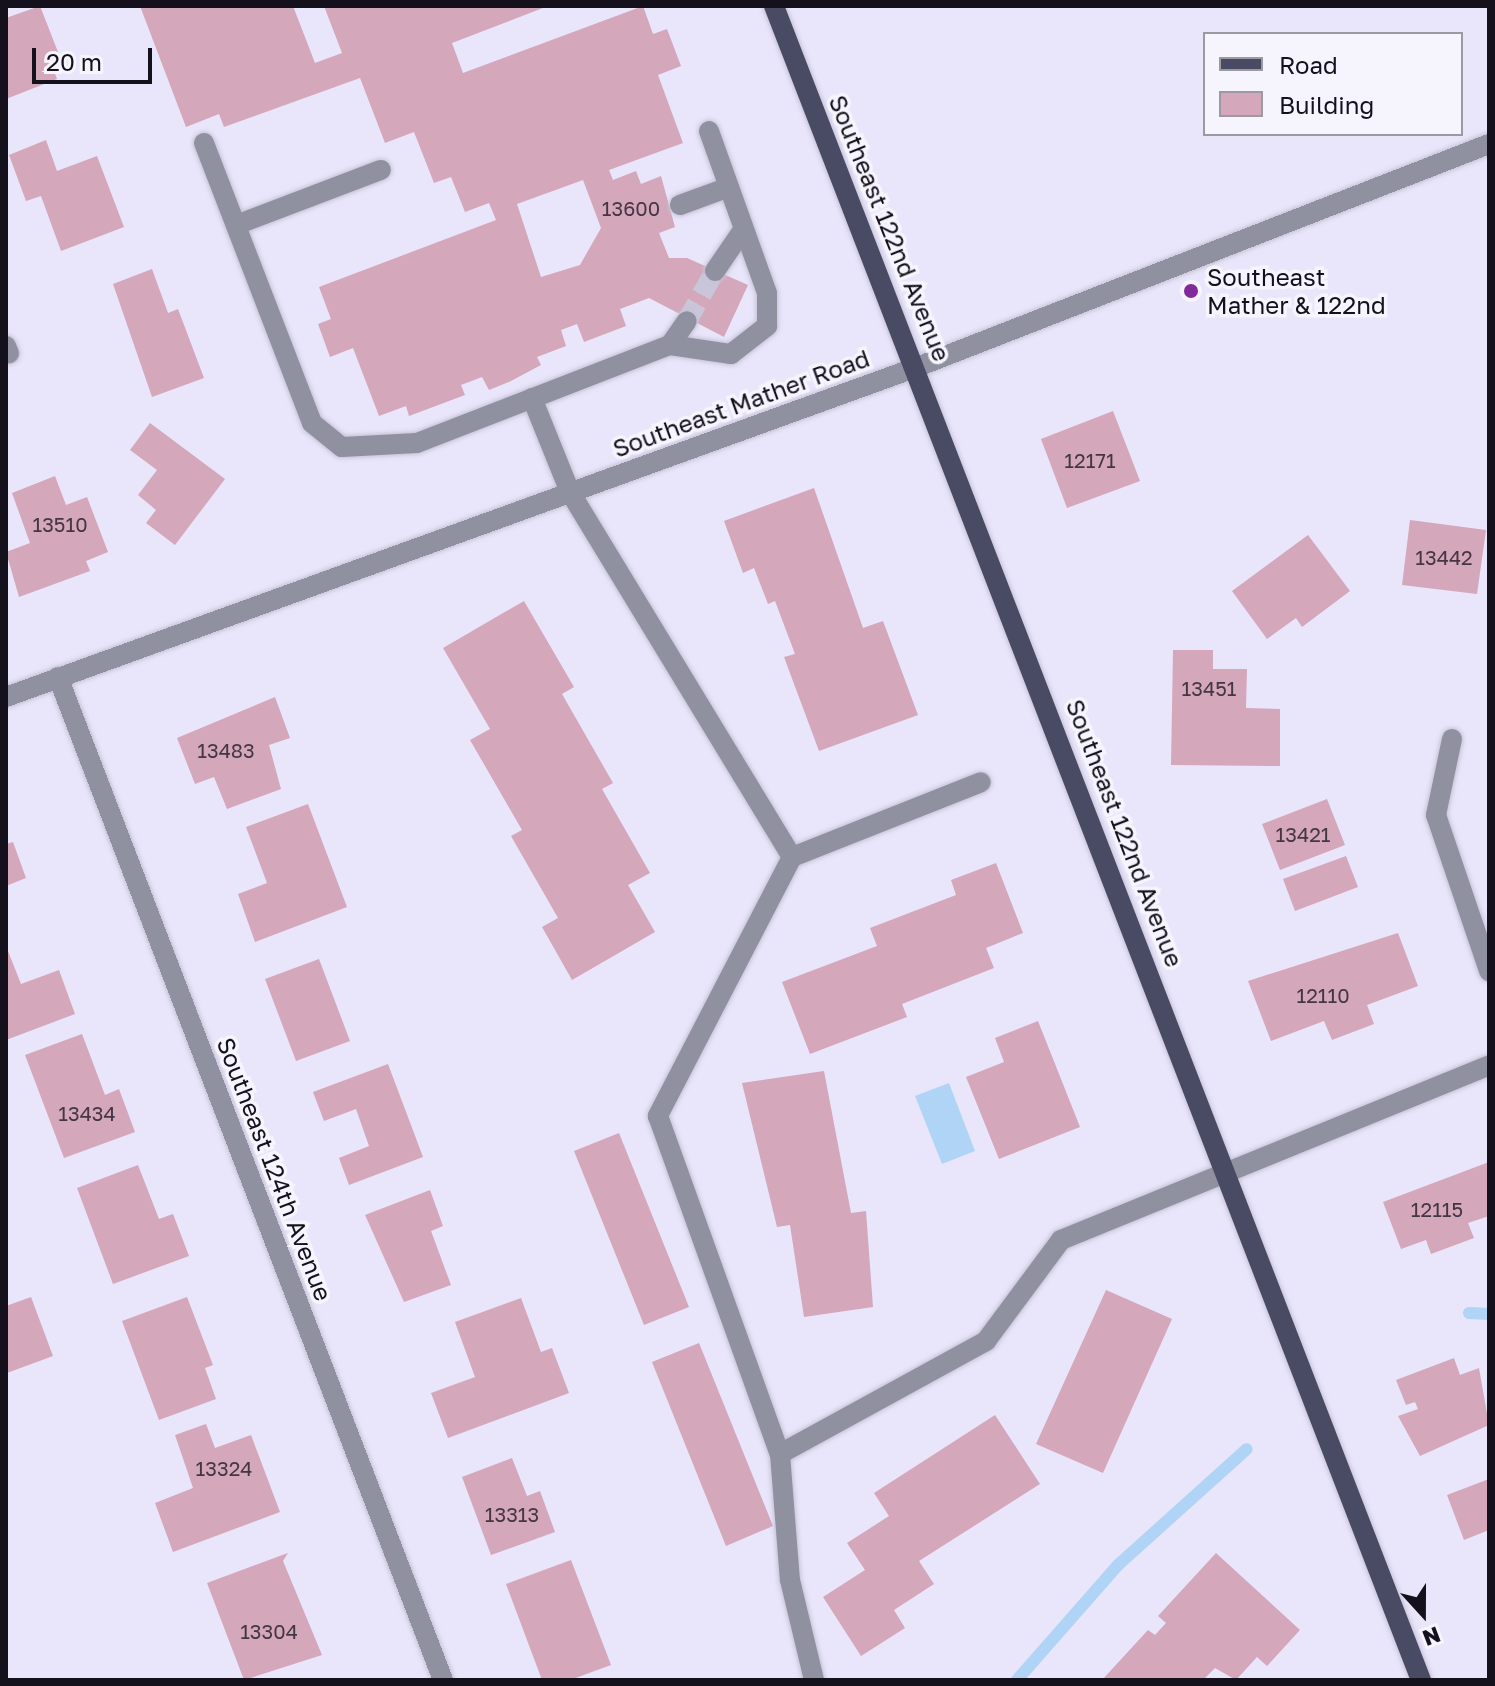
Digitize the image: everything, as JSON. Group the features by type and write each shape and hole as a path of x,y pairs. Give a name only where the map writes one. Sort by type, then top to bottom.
{"main road":[{"name":"Southeast 122nd Avenue","path":"774,6 917,367 1421,1680"}],"street":[{"path":"204,143 312,423 342,447 417,443 670,345 731,354 767,326 767,293 709,131"},
{"name":"Southeast Mather Road","path":"6,697 917,367 1489,144"},
{"path":"236,225 381,170"},
{"path":"680,205 729,187"},
{"path":"715,271 743,230"},
{"path":"670,345 687,321"},
{"path":"532,398 570,492 792,857"},
{"name":"Southeast 124th Avenue","path":"58,677 443,1680"},
{"path":"1452,739 1436,815 1489,971"},
{"path":"814,1680 790,1580 780,1454 658,1116 792,857 981,782"},
{"path":"780,1454 986,1341 1061,1240 1226,1167 1489,1065"}],"water":[{"path":"949,1083 975,1151 942,1164 915,1096"}],"building":[{"path":"40,6 58,52 48,56 57,79 6,99 6,18"},
{"path":"140,6 293,6 315,63 342,53 324,6 548,6 452,43 463,73 643,6 653,34 667,29 681,66 658,75 683,143 609,170 613,180 636,171 641,184 661,176 675,227 659,233 669,258 687,258 748,285 724,337 649,298 620,309 626,326 584,342 577,324 561,330 566,346 537,357 541,365 511,381 489,390 482,377 461,385 465,395 409,416 406,406 379,416 353,348 330,357 318,324 331,319 319,287 496,220 489,203 465,212 451,177 434,183 414,132 385,143 360,78 224,127 219,114 186,127","holes":["583,180 601,228 580,265 541,277 517,204"]},
{"path":"46,140 57,171 97,156 124,227 61,251 41,196 26,201 9,155"},
{"path":"152,269 168,313 178,309 204,378 152,397 113,284"},
{"path":"1113,411 1140,481 1067,508 1041,439"},
{"path":"150,423 225,479 175,545 146,523 156,510 138,495 157,470 130,450"},
{"path":"55,476 66,505 87,497 108,552 86,561 90,571 19,597 6,552 30,543 12,493"},
{"path":"814,488 863,628 883,621 918,715 819,751 784,657 795,654 775,601 768,604 754,568 743,573 724,521"},
{"path":"1410,520 1486,530 1477,594 1402,585"},
{"path":"1308,535 1350,591 1302,627 1296,618 1267,639 1232,591"},
{"path":"524,601 574,687 562,694 613,783 602,789 650,873 628,885 655,932 572,980 542,927 558,918 511,836 522,830 470,740 490,729 443,648"},
{"path":"1173,650 1213,650 1213,669 1247,669 1246,708 1280,709 1280,766 1171,765"},
{"path":"275,697 290,738 269,745 281,789 227,809 214,777 195,784 177,738"},
{"path":"1327,799 1345,845 1280,870 1262,824"},
{"path":"308,804 347,907 255,942 238,894 267,883 246,827"},
{"path":"13,842 26,878 6,886 6,844"},
{"path":"1346,856 1358,887 1295,911 1283,879"},
{"path":"996,863 1023,933 986,948 994,968 902,1004 907,1017 810,1054 782,982 877,946 870,928 956,895 951,880"},
{"path":"1398,933 1418,986 1367,1005 1374,1024 1332,1040 1324,1021 1271,1041 1248,981"},
{"path":"6,946 21,984 59,970 75,1014 6,1040"},
{"path":"319,959 350,1041 296,1061 265,979"},
{"path":"1038,1021 1080,1127 999,1159 966,1077 1004,1062 995,1038"},
{"path":"82,1034 105,1095 119,1089 135,1132 64,1158 25,1055"},
{"path":"388,1064 423,1157 349,1185 339,1158 369,1146 356,1109 324,1121 313,1092"},
{"path":"824,1071 851,1213 866,1211 873,1307 804,1317 790,1225 777,1227 742,1083"},
{"path":"619,1133 689,1307 644,1325 574,1151"},
{"path":"1489,1162 1489,1216 1468,1223 1474,1238 1431,1254 1426,1240 1401,1249 1383,1202"},
{"path":"138,1165 159,1219 173,1214 189,1256 113,1284 77,1188"},
{"path":"430,1190 443,1226 431,1231 451,1285 404,1302 365,1215"},
{"path":"1106,1290 1172,1319 1103,1473 1036,1444"},
{"path":"31,1297 53,1356 7,1373 6,1306"},
{"path":"187,1297 213,1365 205,1368 216,1399 159,1420 122,1321"},
{"path":"521,1298 541,1352 552,1348 569,1393 448,1438 431,1393 475,1377 455,1322"},
{"path":"699,1343 773,1526 726,1546 652,1362"},
{"path":"1454,1358 1460,1375 1479,1368 1489,1425 1420,1456 1398,1416 1418,1409 1415,1402 1406,1405 1396,1380"},
{"path":"995,1415 1040,1484 919,1561 934,1584 894,1610 905,1628 861,1656 823,1597 865,1570 847,1543 889,1516 874,1493"},
{"path":"206,1424 215,1448 251,1435 280,1512 173,1552 155,1503 193,1488 175,1435"},
{"path":"512,1458 527,1496 540,1491 555,1532 491,1555 462,1477"},
{"path":"1489,1479 1489,1530 1464,1540 1447,1495"},
{"path":"288,1553 283,1561 322,1655 244,1680 207,1583"},
{"path":"1216,1553 1300,1630 1267,1666 1257,1657 1236,1680 1215,1668 1203,1680 1102,1680 1148,1630 1155,1635 1166,1623 1158,1616"},
{"path":"571,1560 611,1665 570,1680 542,1680 506,1584"}],"waterway":[{"path":"1469,1313 1489,1314"},
{"path":"1017,1680 1118,1565 1247,1449"}],"tunnel":[{"path":"687,321 715,271"}],"place":[{"name":"Southeast Mather & 122nd","path":"1191,291"}]}
